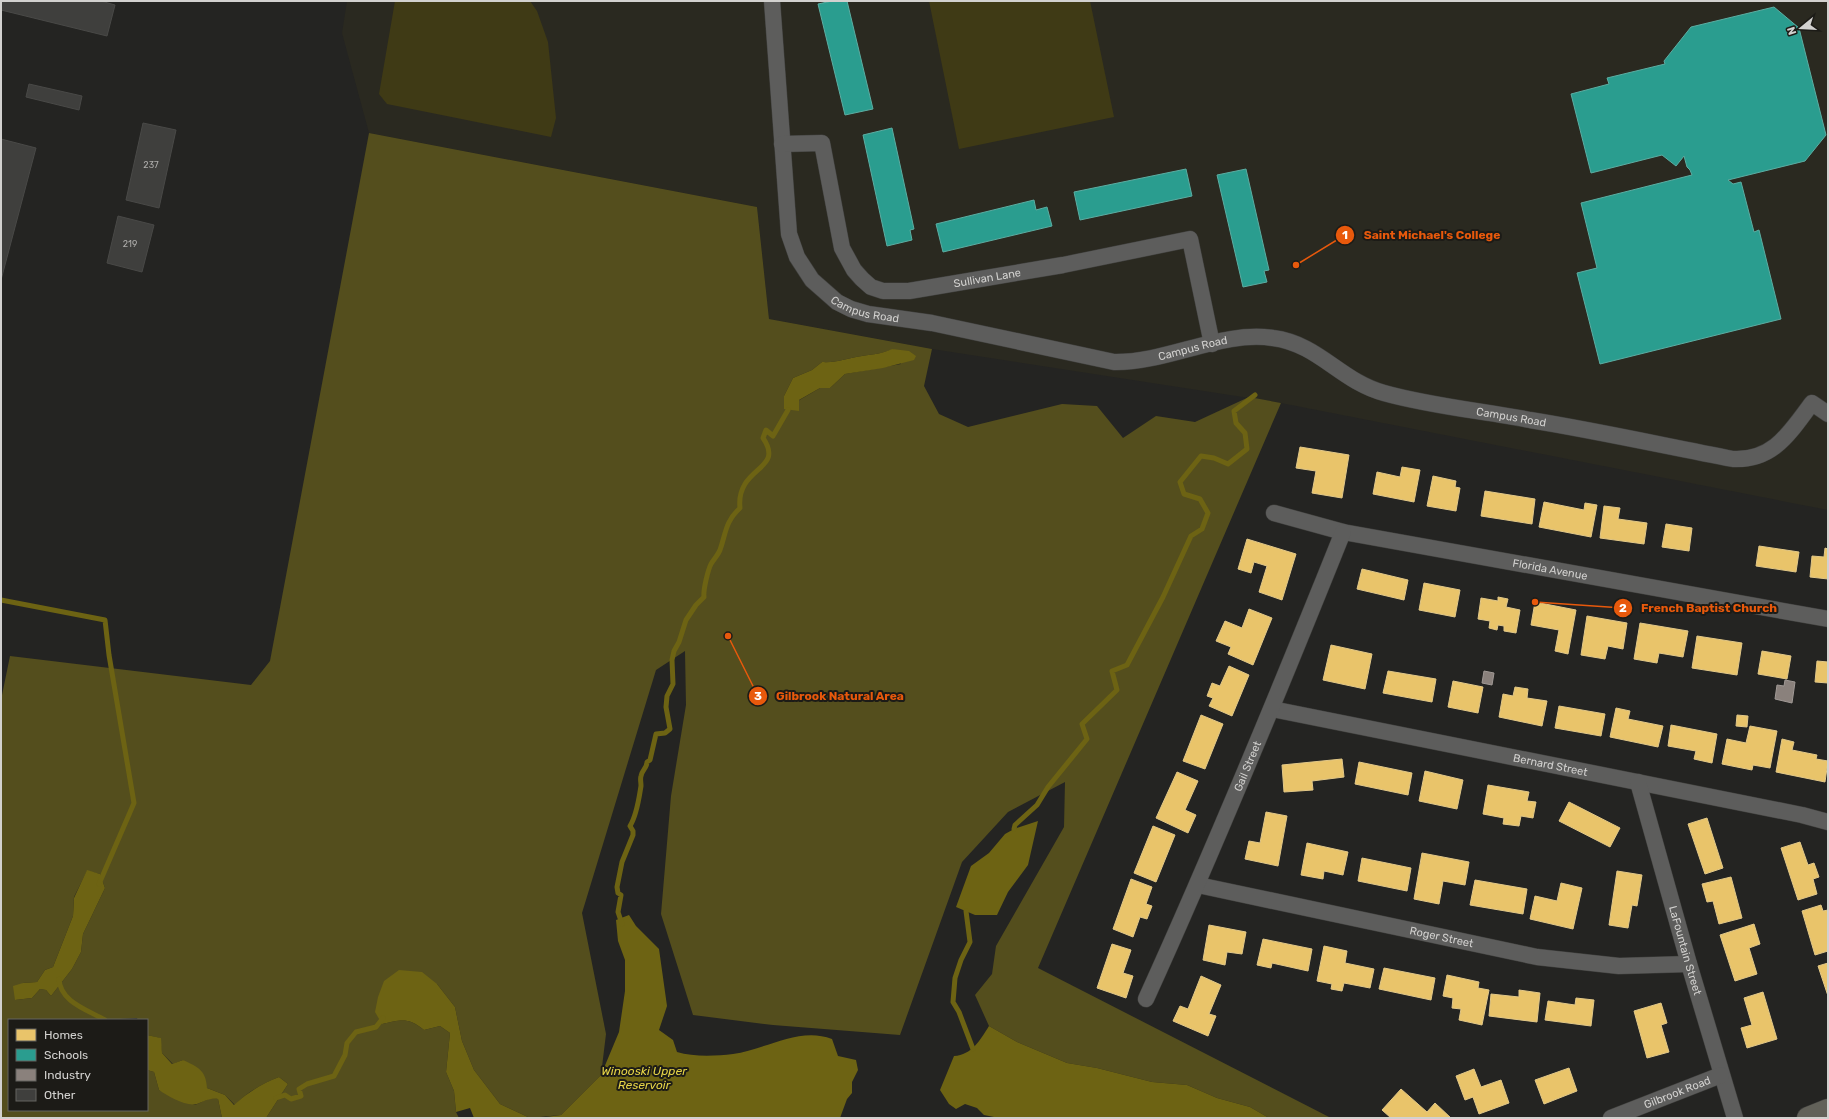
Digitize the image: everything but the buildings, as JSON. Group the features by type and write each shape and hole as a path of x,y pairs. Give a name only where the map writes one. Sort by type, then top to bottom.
{"highway":[{"path":"1808,1118 1828,1110"}],"street":[{"name":"Campus Road","path":"772,1 788,225 794,250 812,280 824,292 844,306 868,314 932,323 1114,362 1144,360 1244,338 1260,337 1284,340 1295,342 1308,348 1344,375 1364,386 1391,395 1545,422 1733,459 1755,457 1774,448 1790,433 1812,403 1828,414"},
{"name":"Sullivan Lane","path":"782,144 822,143 842,248 854,270 871,287 883,291 909,291 1063,265 1190,239 1212,344"},
{"name":"Florida Avenue","path":"1274,514 1343,532 1828,619"},
{"name":"Gail Street","path":"1146,999 1198,885 1272,709 1343,532"},
{"name":"Bernard Street","path":"1272,709 1638,782 1828,822"},
{"name":"LaFountain Street","path":"1638,782 1721,1075 1735,1118"},
{"name":"Roger Street","path":"1198,885 1537,957 1619,966 1689,964"},
{"name":"Gilbrook Road","path":"1611,1118 1721,1075"}],"shaded area":[{"path":"347,1 1828,1 1828,510 1281,403 932,349 769,319 757,207 369,133 342,33"},
{"path":"395,1 530,1 537,11 548,42 556,118 551,137 387,104 379,94"},
{"path":"929,1 1090,1 1114,117 959,149"},
{"path":"369,133 757,207 769,319 932,349 924,386 939,414 968,427 1062,404 1097,406 1123,438 1156,416 1195,422 1249,397 1281,403 1038,968 1331,1118 1269,1118 1250,1107 1217,1098 1187,1085 1152,1082 1097,1068 1067,1063 1017,1042 989,1026 975,995 992,974 996,946 1064,827 1065,782 1008,812 962,862 900,1035 773,1025 693,1015 661,914 671,796 686,705 685,651 656,670 582,913 606,1034 601,1075 561,1115 530,1118 500,1104 474,1070 462,1041 455,1007 437,984 382,1024 394,1021 409,1021 424,1030 440,1026 450,1033 446,1072 454,1091 456,1112 459,1118 266,1118 288,1084 279,1077 255,1089 235,1105 225,1095 207,1088 183,1060 173,1064 162,1053 160,1038 148,1035 148,1019 137,1018 8,1019 8,1111 148,1111 148,1070 154,1072 159,1090 195,1105 210,1098 218,1099 222,1118 1,1118 1,700 10,656 251,685 270,661","holes":["893,349 901,364 845,374 830,388 820,388 784,409 784,396 793,378 812,370 822,362 878,354","87,871 100,874 105,888 83,934 81,952 72,969 51,996 46,990 40,989 32,998 15,1000 23,983 37,982 45,970 53,967 73,916 74,897"]}],"water":[{"path":"892,349 909,351 916,356 914,360 883,368 845,374 830,388 820,388 799,400 799,411 784,409 784,396 793,378 812,370 822,362 877,354"},
{"path":"1038,821 1028,865 1008,892 997,915 975,915 956,907 971,866 989,853 1005,834 1014,829"},
{"path":"87,870 100,874 105,888 83,934 81,952 72,969 51,996 46,990 40,989 32,998 15,1000 13,986 23,983 37,982 45,970 53,967 73,916 74,898"},
{"name":"Winooski Upper Reservoir","path":"629,915 636,926 659,949 667,1006 659,1030 673,1040 677,1052 683,1054 712,1056 726,1055 745,1052 782,1040 807,1035 832,1039 838,1056 856,1060 858,1070 852,1082 852,1093 847,1099 840,1118 538,1118 561,1115 601,1075 619,1032 625,991 625,960 618,941 616,920"},
{"path":"399,970 422,972 437,984 455,1007 462,1041 474,1070 500,1104 530,1118 474,1118 470,1108 456,1112 454,1091 446,1072 450,1033 440,1026 424,1030 409,1021 394,1021 382,1024 375,1012 378,997 384,981"},
{"path":"989,1026 1017,1042 1067,1063 1097,1068 1152,1082 1187,1085 1217,1098 1250,1107 1269,1118 999,1118 984,1115 977,1108 965,1104 956,1109 949,1104 940,1090 954,1056 971,1050"},
{"path":"148,1035 161,1038 162,1053 172,1064 183,1060 197,1067 205,1077 207,1088 225,1095 234,1105 244,1096 266,1082 279,1077 288,1084 266,1118 222,1118 218,1099 210,1099 193,1105 177,1100 159,1090 154,1072 148,1070"}],"waterway":[{"path":"1014,829 1015,825 1037,805 1048,787 1087,739 1082,724 1117,690 1112,671 1127,665 1163,597 1191,536 1202,529 1208,513 1200,499 1184,494 1180,482 1201,456 1214,458 1228,464 1247,449 1245,433 1236,423 1234,411 1255,395"},
{"path":"622,924 618,912 621,895 618,893 617,887 622,862 633,835 633,831 630,826 637,806 642,774 647,762 650,760 656,734 665,733 670,729 666,707 667,696 673,684 672,660 674,651 679,642 686,620 696,605 704,597 707,575 711,564 720,550 731,518 740,508 740,496 743,487 768,459 768,446 763,438 766,430 773,436 788,410"},
{"path":"1,600 105,620 109,655 134,803 99,884"},
{"path":"966,911 970,942 961,960 955,978 953,1002 959,1012 973,1049"},
{"path":"59,979 64,994 83,1009 103,1019"},
{"path":"276,1098 285,1095 291,1099 301,1096 299,1089 307,1084 334,1076 345,1055 347,1043 356,1032 376,1027 383,1018"}],"place":[{"name":"Saint Michael's College","path":"1296,265"},
{"name":"French Baptist Church","path":"1535,602"},
{"name":"Gilbrook Natural Area","path":"728,636"}]}
